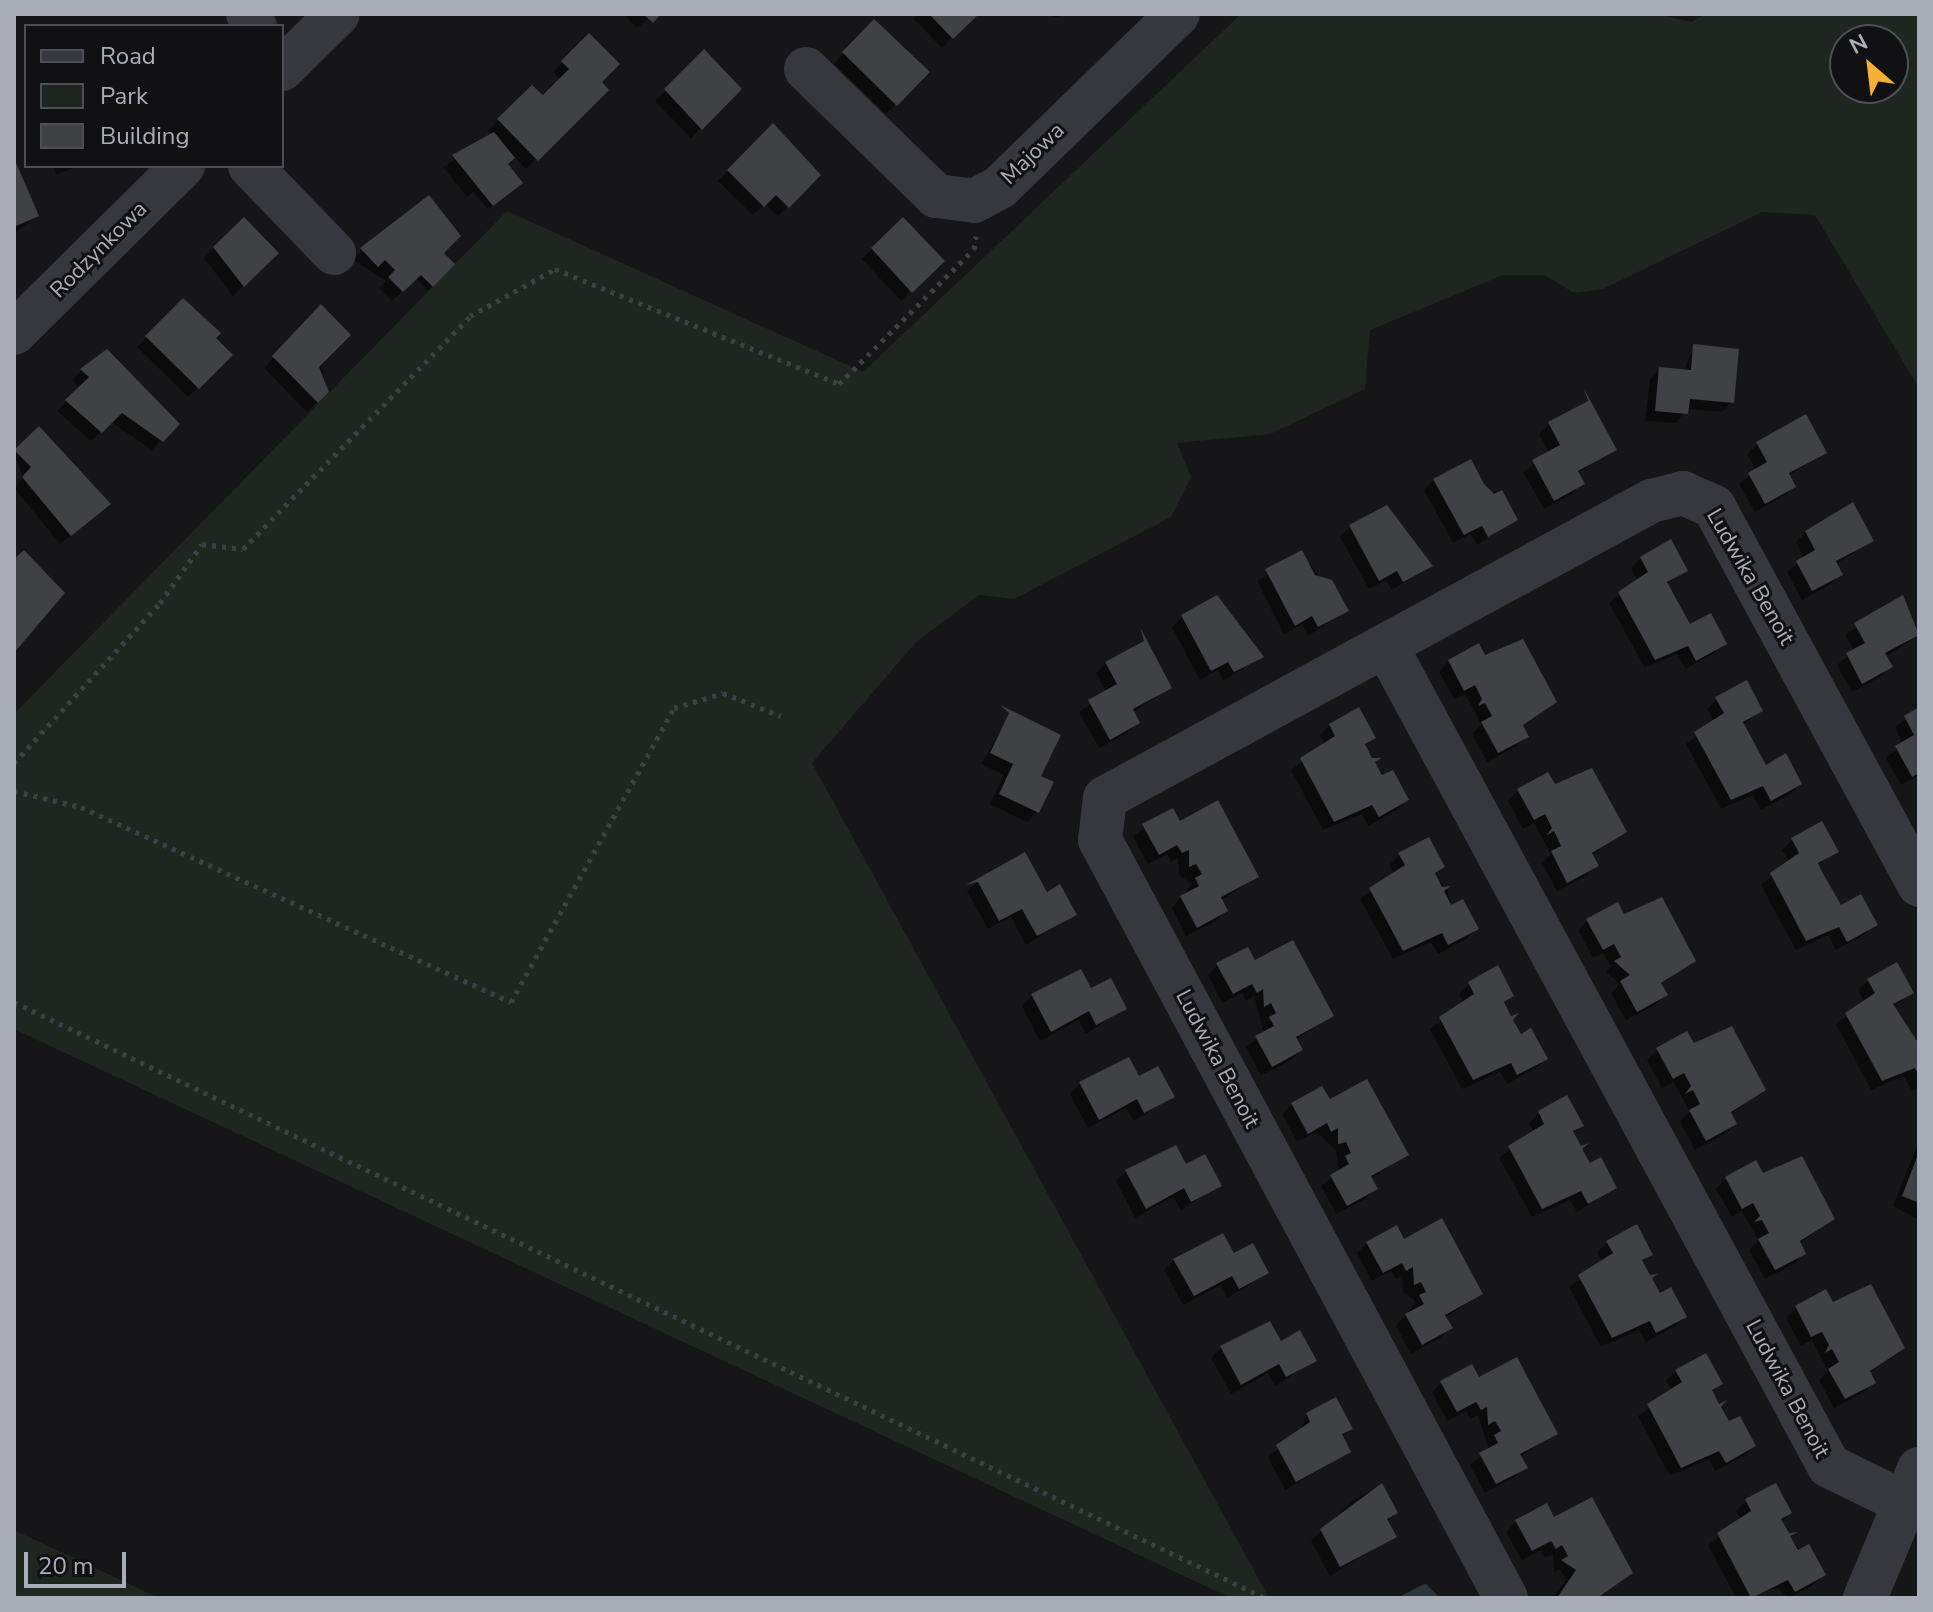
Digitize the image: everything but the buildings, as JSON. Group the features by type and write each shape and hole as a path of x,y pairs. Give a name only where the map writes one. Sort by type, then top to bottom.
{"street":[{"path":"284,64 338,14"},
{"name":"Majowa","path":"806,69 936,196 963,203 984,197 1178,14"},
{"name":"Rodzynkowa","path":"14,333 181,168"},
{"path":"252,168 334,253"},
{"name":"Ludwika Benoit","path":"1506,1598 1097,826 1113,791 1651,501 1683,493 1702,498 1714,507 1919,885"},
{"name":"Ludwika Benoit","path":"1386,646 1829,1466 1912,1486 1865,1598"}],"path":[{"path":"14,763 160,603 202,544 243,549 470,316 555,269 839,384 974,249 984,197"},
{"path":"14,791 81,807 511,1002 674,708 723,693 781,716"},
{"path":"14,1002 1263,1597"}],"green space":[{"path":"1241,14 1656,14 1692,22 1705,14 1919,14 1919,388 1815,215 1762,212 1603,289 1574,293 1545,275 1503,275 1370,330 1365,389 1270,434 1177,443 1191,477 1171,517 1014,599 979,595 916,642 812,763 1269,1598 1231,1598 14,1029 14,714 507,211 863,372"},
{"path":"14,1530 159,1598 14,1598"}],"shaded area":[{"path":"1426,1584 1440,1598 1397,1598 1422,1585"}]}
